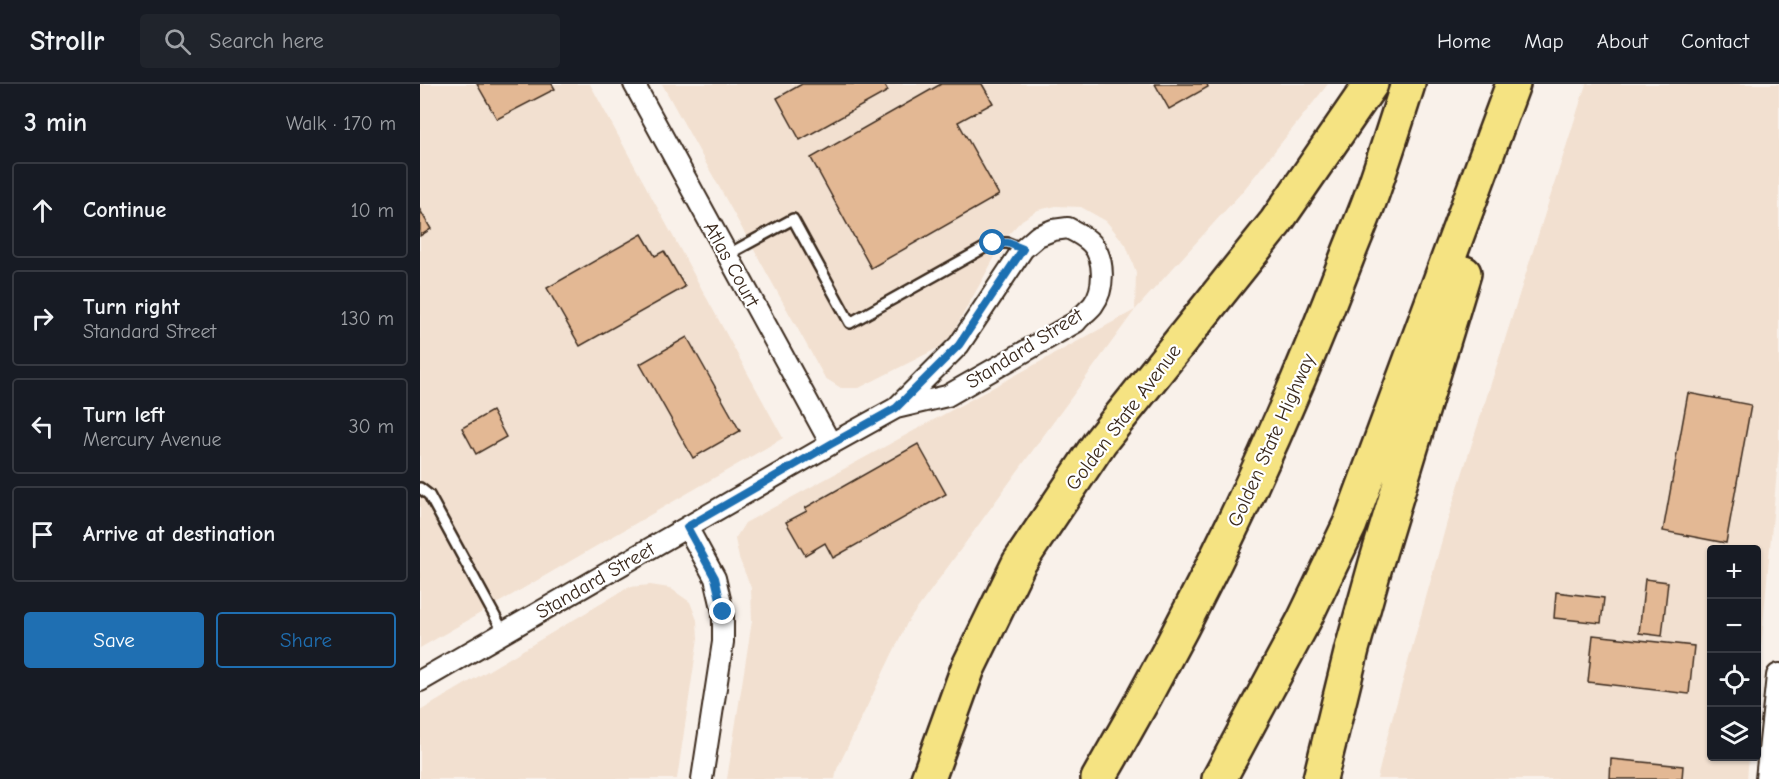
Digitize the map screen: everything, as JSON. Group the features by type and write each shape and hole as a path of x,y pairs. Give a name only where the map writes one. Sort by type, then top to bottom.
{"highway":[{"name":"Golden State Avenue","path":"928,779 968,668 1019,563 1100,442 1276,222 1371,84"},
{"name":"Golden State Highway","path":"1098,779 1146,696 1219,555 1264,460 1374,190 1408,84"},
{"path":"1218,779 1298,630 1350,524 1513,84"},
{"path":"1320,779 1376,563 1429,393 1519,84"}],"street":[{"name":"Atlas Court","path":"633,84 831,444"},
{"name":"Standard Street","path":"420,680 896,408 947,396 1076,322 1094,304 1101,288 1102,271 1099,257 1092,244 1068,228 1053,230 1038,236 1023,249 959,345 896,408"},
{"path":"687,527 715,578 723,612 723,642 702,779"},
{"path":"1768,779 1779,676"}],"lane":[{"path":"728,255 793,219 850,323 993,243 1008,243 1023,249"},
{"path":"420,488 429,495 504,633"}],"shaded area":[{"path":"420,84 590,84 783,438 420,648"},
{"path":"662,84 1328,84 1242,192 1135,310 1136,272 1126,245 1106,221 1081,207 1056,206 1038,210 1022,220 1006,237 951,336 938,348 859,388 841,388 825,378"},
{"path":"1586,84 1779,84 1779,449 1761,646 1761,545 1707,545 1707,761 1749,761 1747,779 1377,779 1447,522"},
{"path":"1135,310 907,623 837,769 835,779 727,779 752,621 751,588 739,558 735,539 745,523"},
{"path":"650,585 670,588 690,602 697,620 698,638 677,779 420,779 420,711 629,587"}],"building":[{"path":"477,84 552,84 555,89 497,119"},
{"path":"802,84 884,84 888,91 800,140 777,98"},
{"path":"941,84 982,84 993,103 958,122 999,195 871,268 811,158"},
{"path":"1155,84 1207,84 1208,87 1169,109"},
{"path":"420,210 431,229 420,236"},
{"path":"642,234 655,256 664,251 685,287 580,346 547,288"},
{"path":"687,337 740,431 693,458 640,364"},
{"path":"1688,393 1751,405 1726,543 1663,531"},
{"path":"492,411 506,437 476,454 462,428"},
{"path":"918,444 946,494 833,558 825,543 805,555 786,522 807,511 805,508"},
{"path":"1645,579 1668,582 1662,636 1639,633"},
{"path":"1556,592 1604,598 1601,623 1554,618"},
{"path":"1593,635 1694,646 1689,694 1588,682"},
{"path":"1611,759 1683,766 1682,779 1610,779"}],"route":[{"path":"723,612 715,578 687,527 896,408 959,345 1023,249 1008,243 993,243"}]}
